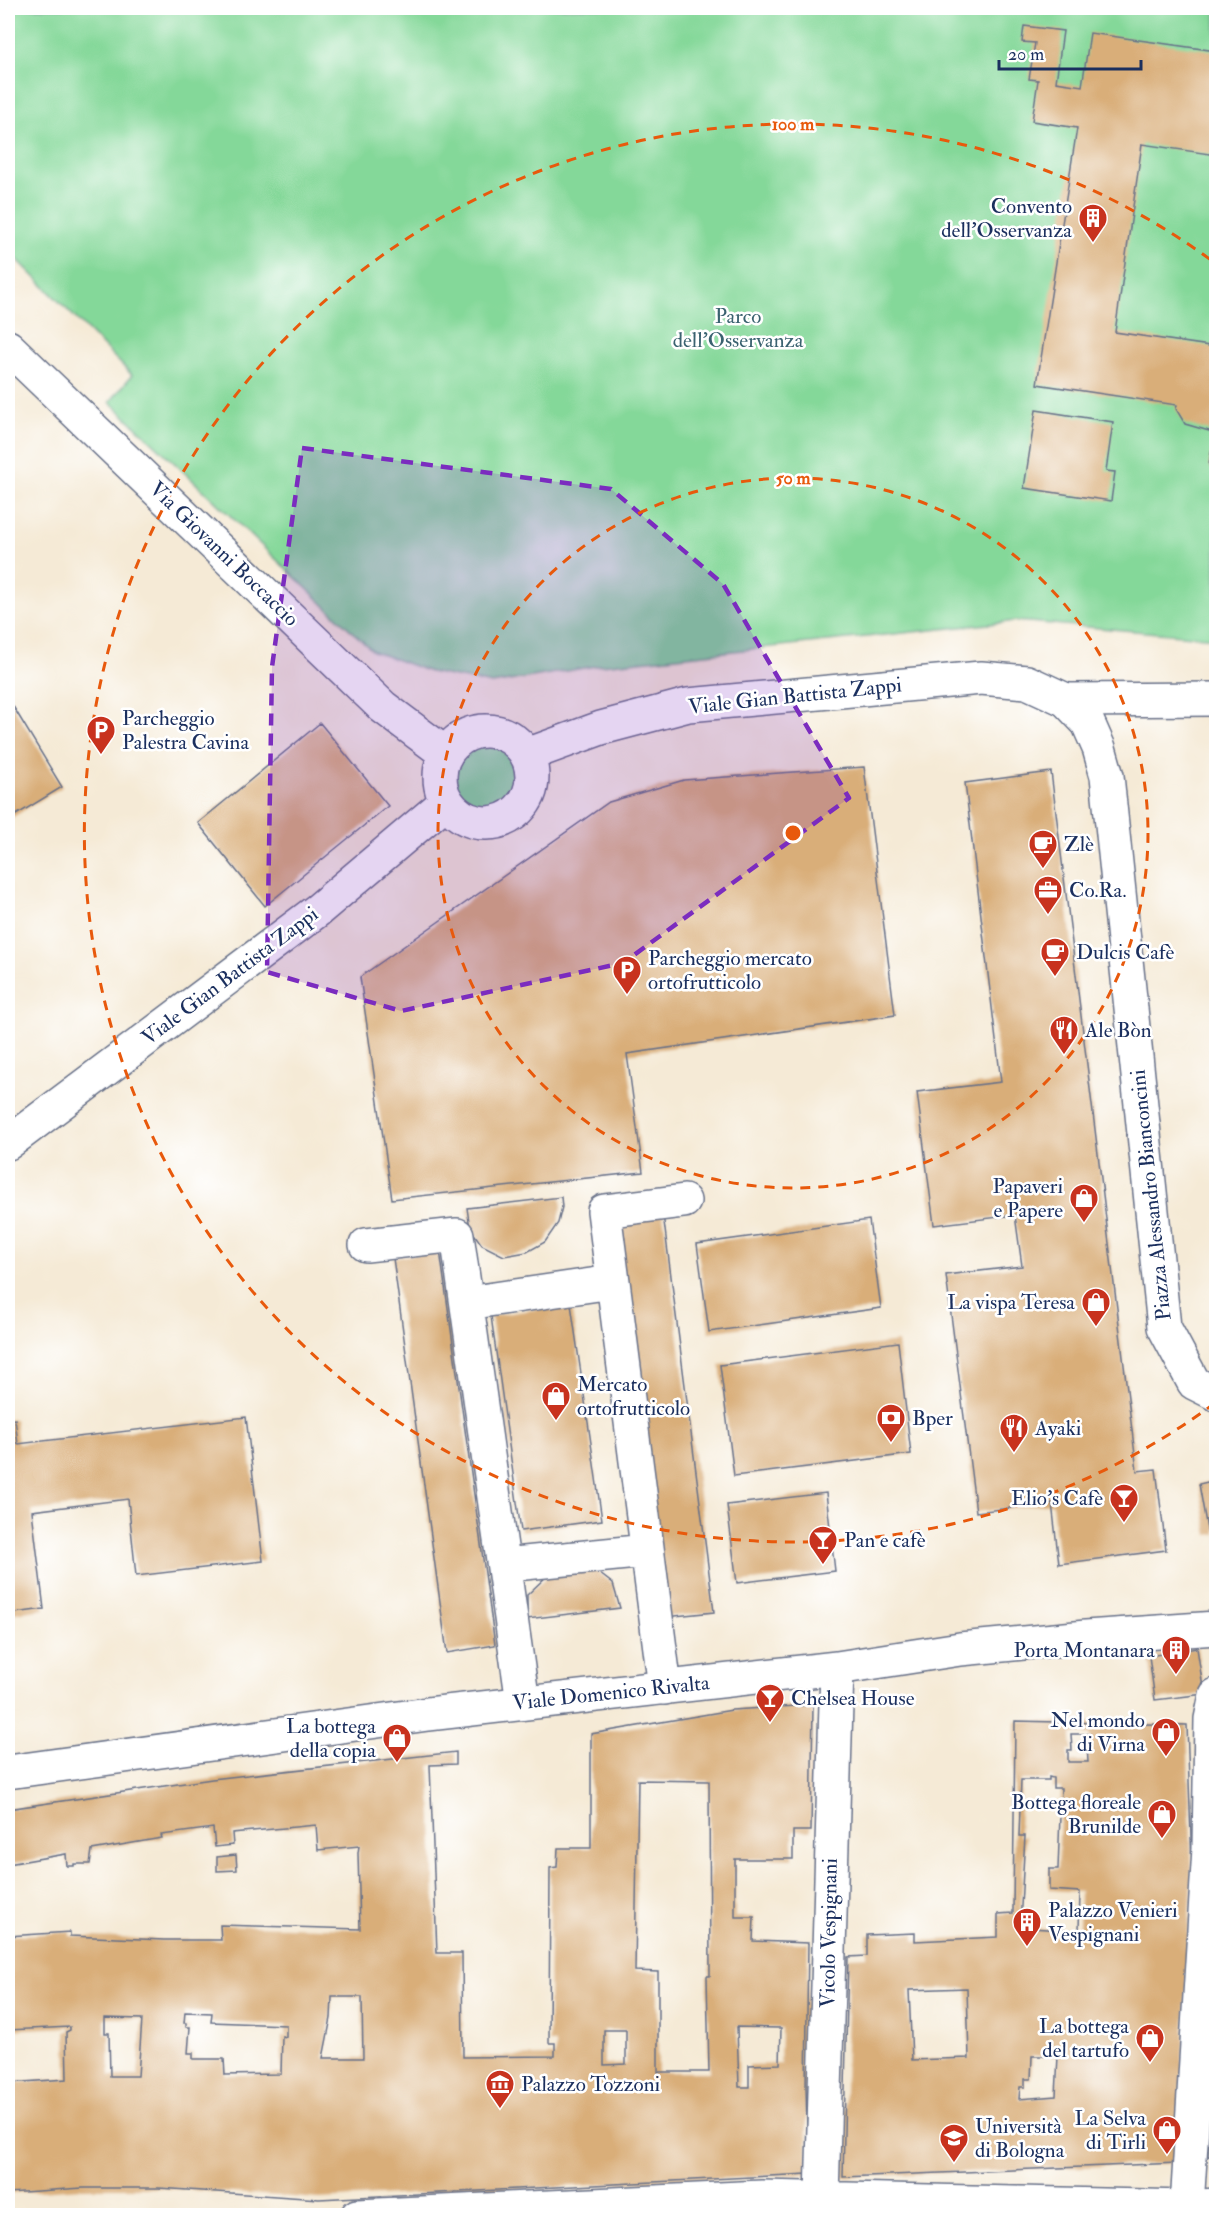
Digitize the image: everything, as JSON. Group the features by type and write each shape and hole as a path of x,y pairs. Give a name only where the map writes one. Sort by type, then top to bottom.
{"street":[{"name":"Via Giovanni Boccaccio","path":"8,347 383,707 446,754"},
{"name":"Viale Gian Battista Zappi","path":"527,754 601,728 688,705 981,678 1027,682 1066,700"},
{"path":"1066,700 1216,699"},
{"name":"Piazza Alessandro Bianconcini","path":"1066,700 1088,723 1100,748 1107,777 1164,1327 1194,1383 1216,1394"},
{"path":"485,731 508,736 517,742 527,754 532,775 530,791 514,814 498,821 483,823 468,819 458,813 447,801 442,790 440,774 446,754 456,742 469,734 485,731"},
{"name":"Viale Gian Battista Zappi","path":"8,1143 318,910 447,801"},
{"path":"665,1688 604,1211 684,1201"},
{"path":"366,1245 458,1234 523,1703"},
{"path":"467,1303 612,1282"},
{"path":"504,1565 647,1551"},
{"name":"Viale Domenico Rivalta","path":"8,1772 418,1715 837,1668 960,1649 1086,1637 1216,1629"},
{"name":"Vicolo Vespignani","path":"822,2198 837,1668"},
{"path":"357,2216 763,2206 822,2198 989,2209 1202,2206 1213,1848 1211,1719 1216,1695"}],"highlighted area":[{"path":"302,448 611,489 723,584 849,798 623,963 401,1011 267,972 272,667"}],"green space":[{"name":"Parco dell'Osservanza","path":"8,8 1216,8 1216,638 1017,621 601,665 492,684 430,672 373,651 110,402 132,375 8,250"},
{"path":"493,743 505,749 514,758 520,770 518,790 510,801 493,811 479,811 462,801 454,790 452,770 462,753 473,745"}],"building":[{"name":"Convento dell'Osservanza","path":"1024,26 1063,31 1056,82 1082,86 1090,33 1216,51 1216,155 1142,144 1115,332 1216,347 1216,433 1185,424 1176,409 1177,405 1037,384 1077,128 1032,121 1038,80 1029,79 1035,43 1022,42"},
{"path":"1036,410 1113,422 1106,471 1115,472 1111,501 1024,488"},
{"path":"1216,447 1216,475 1209,465 1211,452"},
{"path":"8,698 62,787 8,820"},
{"path":"320,723 388,806 265,906 198,823"},
{"name":"Parcheggio mercato ortofrutticolo","path":"864,767 895,1015 627,1054 643,1172 392,1199 360,977 609,802 684,780"},
{"path":"1051,772 1137,1471 1156,1469 1166,1550 1059,1564 1052,1503 976,1512 946,1275 1022,1266 1015,1215 934,1225 917,1092 1001,1082 965,783"},
{"path":"561,1197 562,1207 558,1223 545,1242 527,1252 504,1256 482,1245 470,1228 467,1208"},
{"path":"663,1214 714,1612 665,1617 615,1220"},
{"path":"869,1220 881,1308 709,1332 697,1244"},
{"path":"440,1251 495,1645 447,1653 393,1258"},
{"path":"571,1304 602,1520 521,1531 491,1316"},
{"path":"898,1342 911,1454 734,1476 720,1365"},
{"path":"246,1417 263,1561 136,1576 128,1499 32,1511 44,1609 8,1614 8,1420 15,1419 18,1444"},
{"path":"1216,1480 1216,1534 1208,1535 1199,1484"},
{"path":"826,1493 835,1571 737,1583 727,1505"},
{"path":"595,1570 613,1584 620,1608 527,1619 527,1595 548,1575"},
{"name":"Porta Montanara","path":"1197,1648 1204,1694 1155,1700 1149,1656"},
{"path":"813,1705 811,1831 793,1831 793,1859 735,1859 735,1917 754,1917 753,1941 808,1943 806,2087 808,2174 319,2199 159,2188 83,2188 8,2193 8,2083 67,2079 66,2032 70,2030 70,2027 8,2030 8,1936 70,1932 70,1936 221,1940 220,1925 360,1929 359,1846 318,1850 316,1825 232,1833 233,1845 215,1847 213,1828 161,1835 162,1838 92,1850 90,1864 67,1866 66,1854 8,1864 8,1809 212,1779 456,1752 456,1764 430,1765 437,1953 462,1953 463,2057 555,2056 555,2043 549,2043 550,1868 557,1867 558,1848 591,1848 591,1734 732,1710","holes":["638,1780 709,1781 710,1976 707,1976 709,2072 658,2072 658,1972 635,1971","332,1997 362,1997 363,2058 323,2058 331,2018","185,2012 212,2013 211,2022 286,2025 286,2037 282,2036 281,2074 225,2075 224,2059 193,2059 193,2053 188,2053 190,2027 186,2027 184,2023","105,2018 142,2019 138,2076 110,2076 109,2033 105,2033","737,2027 781,2028 780,2064 749,2065 749,2087 739,2087","604,2030 626,2030 626,2064 604,2065"]},
{"name":"Palazzo Venieri Vespignani","path":"1015,1721 1187,1725 1192,1866 1178,2163 843,2177 848,1957 867,1956 867,1935 915,1933 915,1941 998,1937 998,1914 1013,1913","holes":["1071,1734 1090,1734 1090,1745 1087,1745 1088,1762 1068,1762 1068,1750 1072,1750","1049,1777 1053,1778 1053,1788 1061,1788 1058,1869 1049,1869 1049,1890 1080,1892 1079,1931 1031,1928 1032,1924 1020,1924 1025,1836 1019,1836 1021,1780 1049,1780","967,1988 969,2058 912,2060 909,1990","1032,2056 1058,2056 1056,2096 1019,2099 1020,2087 1025,2087 1025,2079 1031,2079"]},
{"path":"236,1855 237,1870 217,1871 217,1857"},
{"path":"1216,2026 1216,2157 1208,2156"}],"place":[{"name":"Convento dell'Osservanza","path":"1093,244"},
{"name":"Parcheggio Palestra Cavina","path":"101,756"},
{"name":"Zlè","path":"1043,870"},
{"name":"Co.Ra.","path":"1048,916"},
{"name":"Dulcis Cafè","path":"1055,978"},
{"name":"Parcheggio mercato ortofrutticolo","path":"627,996"},
{"name":"Ale Bòn","path":"1064,1056"},
{"name":"Papaveri e Papere","path":"1084,1224"},
{"name":"La vispa Teresa","path":"1096,1328"},
{"name":"Mercato ortofrutticolo","path":"556,1422"},
{"name":"Bper","path":"891,1444"},
{"name":"Ayaki","path":"1014,1454"},
{"name":"Elio's Cafè","path":"1124,1524"},
{"name":"Pan e cafè","path":"823,1566"},
{"name":"Porta Montanara","path":"1176,1676"},
{"name":"Chelsea House","path":"770,1724"},
{"name":"Nel mondo di Virna","path":"1166,1758"},
{"name":"La bottega della copia","path":"397,1764"},
{"name":"Bottega floreale Brunilde","path":"1162,1840"},
{"name":"Palazzo Venieri Vespignani","path":"1027,1948"},
{"name":"La bottega del tartufo","path":"1150,2064"},
{"name":"Palazzo Tozzoni","path":"500,2110"},
{"name":"La Selva di Tirli","path":"1167,2156"},
{"name":"Università di Bologna","path":"954,2164"}]}
